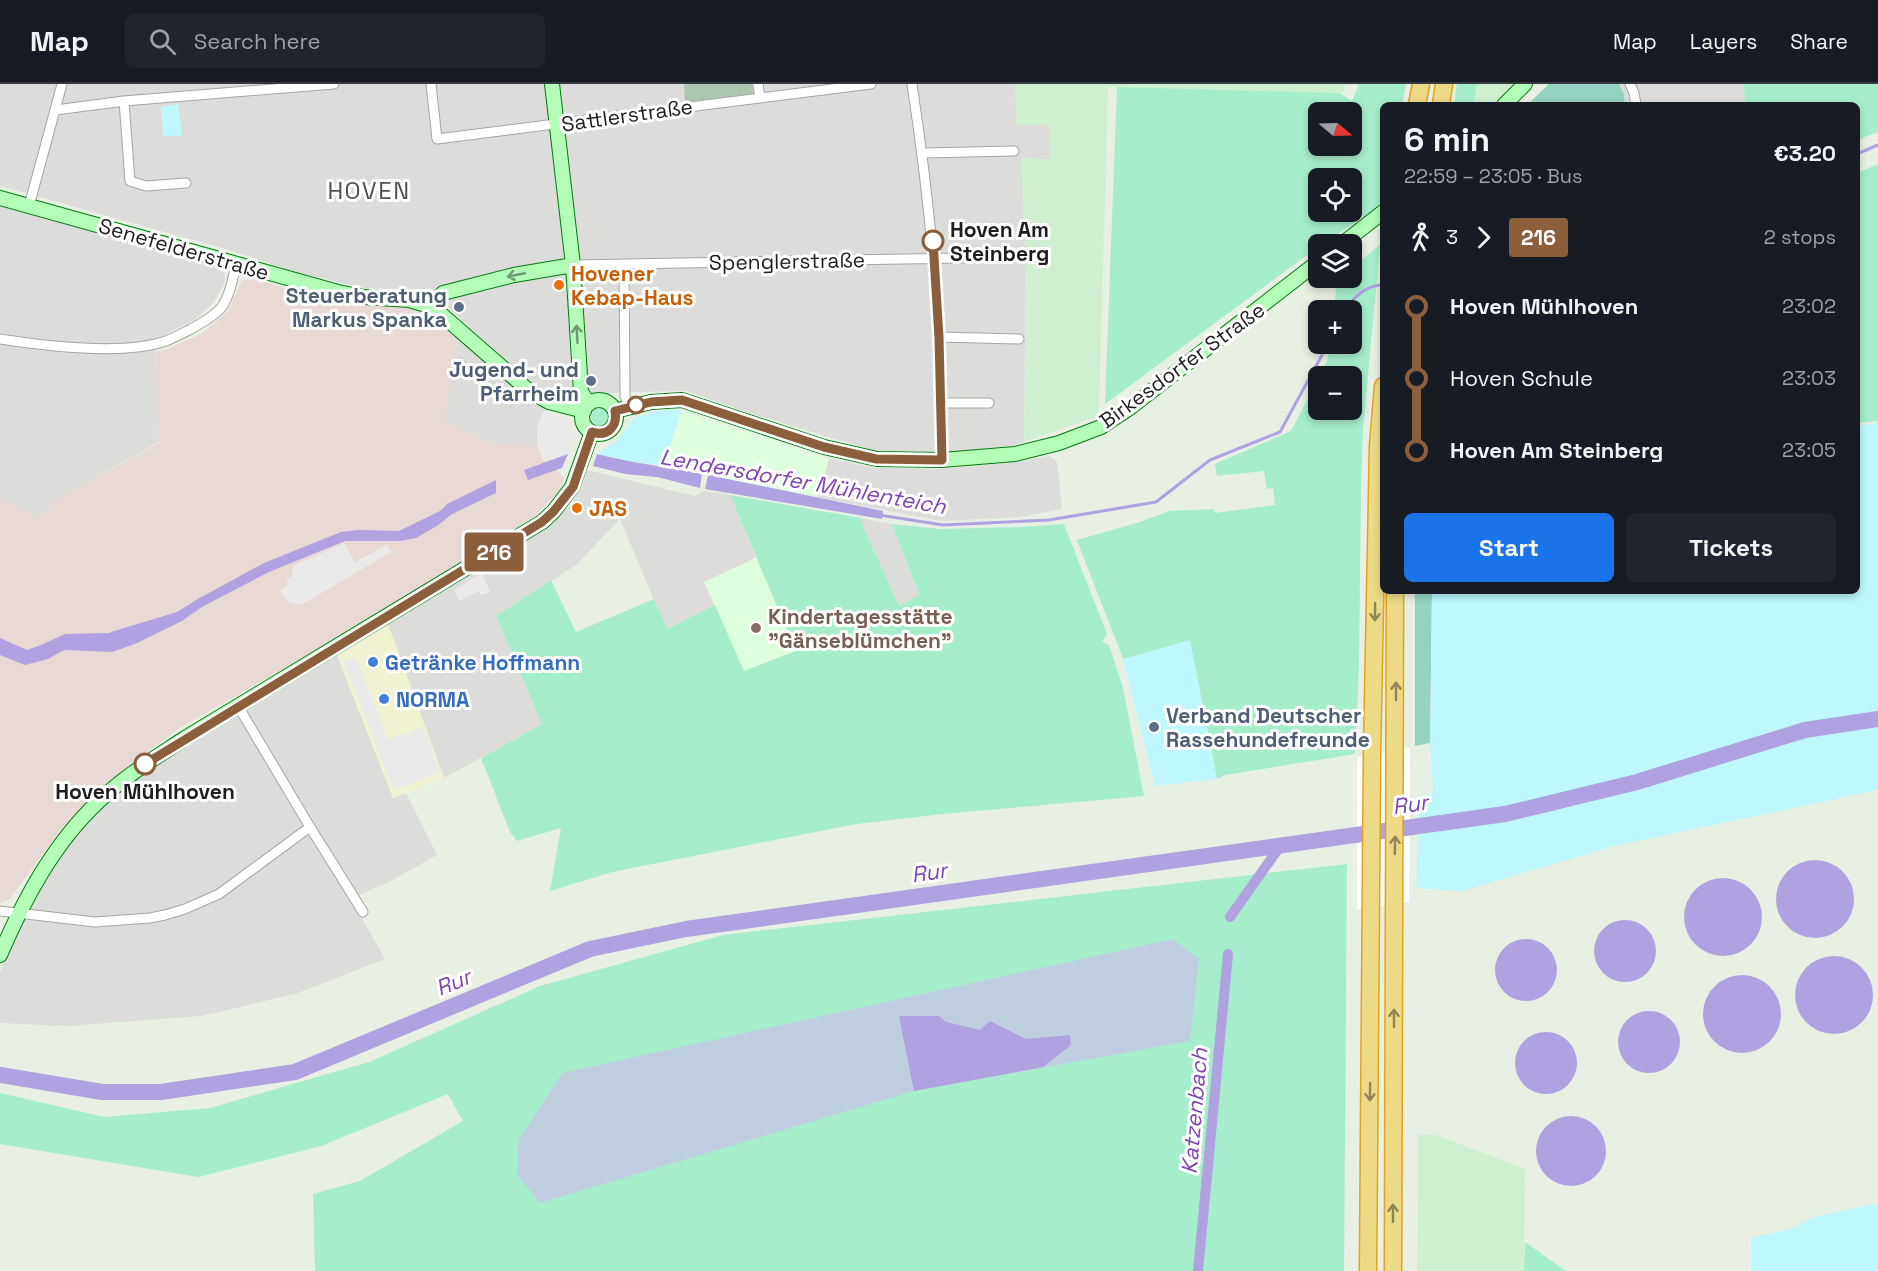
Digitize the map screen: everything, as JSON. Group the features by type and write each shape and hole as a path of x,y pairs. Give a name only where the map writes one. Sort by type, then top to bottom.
{"highway":[{"path":"1418,102 1421,84"},
{"path":"1441,102 1444,84"},
{"path":"1368,1271 1372,754 1380,422"},
{"path":"1393,1271 1395,594"}],"main road":[{"path":"552,84 573,265 581,392 586,408 583,422 585,427 600,434 610,431 622,409 603,401 593,402 586,408"},
{"path":"1507,102 1525,84"},
{"name":"Senefelderstraße","path":"0,198 338,292 364,297 409,300 433,307 528,390 549,402 586,408"},
{"path":"1355,234 1380,214"},
{"name":"Spenglerstraße","path":"433,307 443,293 514,274 573,265"},
{"name":"Birkesdorfer Straße","path":"622,409 651,402 682,400 824,447 876,459 942,460 1015,454 1075,438 1101,427 1131,407 1308,270"},
{"path":"0,955 19,912 42,872 67,835 99,801 136,770 542,522 573,487 592,432"}],"street":[{"path":"29,206 62,84"},
{"path":"56,110 124,101 334,84"},
{"name":"Sattlerstraße","path":"431,84 437,139 871,84"},
{"path":"758,84 760,98"},
{"path":"912,84 934,258 942,403 942,460"},
{"path":"1630,84 1636,102"},
{"path":"124,101 130,181 146,186 186,183"},
{"path":"922,153 1014,151"},
{"name":"Spenglerstraße","path":"573,265 1014,257"},
{"path":"0,339 28,344 97,348 136,348 166,341 199,325 221,308 236,264"},
{"path":"622,409 625,396 624,264"},
{"path":"939,337 1019,339"},
{"path":"942,403 989,403"},
{"path":"238,706 363,912"},
{"path":"0,911 95,922 150,918 186,909 219,894 310,827"}],"shaded area":[{"path":"0,84 1015,84 1017,125 1050,125 1051,159 1021,159 1026,264 1024,442 1012,446 939,453 878,452 746,412 686,391 549,396 530,384 442,302 411,291 365,288 298,273 229,250 0,186"},
{"path":"684,84 752,84 754,94 685,102"},
{"path":"1015,84 1345,84 1344,91 1340,93 1108,87 1099,410 1095,417 1024,442 1026,264 1021,158 1051,159 1050,125 1017,125"},
{"path":"1359,84 1406,84 1403,102 1380,102 1380,206 1362,218 1362,168 1308,168 1308,222 1356,222 1337,234 1308,234 1308,254 1105,404 1117,87 1340,93 1352,101"},
{"path":"1457,84 1477,84 1474,102 1454,102"},
{"path":"1477,84 1518,84 1500,102 1474,102"},
{"path":"1549,84 1619,84 1625,102 1530,102"},
{"path":"1619,84 1744,84 1745,102 1625,102"},
{"path":"1744,84 1878,84 1878,132 1860,139 1860,102 1745,102"},
{"path":"178,104 182,135 163,137 161,107"},
{"path":"1878,164 1878,421 1860,423 1860,172"},
{"path":"0,206 220,267 225,275 224,284 213,303 194,320 152,341 155,352 160,441 56,500 39,519 0,498"},
{"path":"1380,245 1363,430 1359,666 1355,754 1225,775 1217,779 1190,641 1123,659 1077,540 1169,511 1214,509 1215,513 1275,505 1273,488 1267,489 1264,471 1217,476 1215,464 1291,431 1308,398 1308,420 1362,420 1362,366 1325,366 1328,354 1362,354 1362,300 1335,300 1336,288 1362,288 1362,259"},
{"path":"251,278 330,300 365,305 408,306 427,311 458,336 444,420 493,444 537,445 564,478 558,492 536,515 408,597 178,729 131,764 94,795 61,829 10,899 0,903 0,498 39,519 56,500 160,442 155,352 201,334 227,312 242,281"},
{"path":"458,336 545,407 537,427 537,445 493,444 444,420"},
{"path":"600,408 607,410 609,417 607,424 600,426 593,424 591,417 593,410"},
{"path":"674,409 681,411 664,466 597,454 617,441 634,418"},
{"path":"544,410 569,422 574,436 568,454 544,462 537,445 537,427"},
{"path":"681,411 829,459 817,497 664,466"},
{"path":"1878,423 1878,790 1614,846 1459,892 1416,888 1419,797 1433,793 1430,735 1432,594 1860,594 1860,426"},
{"path":"568,454 562,468 528,480 524,470"},
{"path":"597,454 702,474 700,488 657,477 625,474 593,466"},
{"path":"1049,456 1057,462 1062,509 1022,517 941,521 817,497 829,459 822,457 876,468 943,469 1017,462"},
{"path":"587,470 695,496 704,491 730,495 756,558 704,582 715,605 666,629 620,519 576,565 496,616 542,724 444,778 388,624 470,572 547,528 572,503"},
{"path":"708,475 883,511 882,519 705,489"},
{"path":"496,480 496,493 452,514 416,538 400,541 345,541 269,572 202,607 182,621 135,644 112,652 64,650 48,659 25,665 0,655 0,638 27,650 65,634 110,633 177,612 264,563 341,532 399,531"},
{"path":"730,495 861,518 899,606 919,595 892,524 940,529 1064,524 1107,634 1102,642 1109,645 1123,688 1144,796 856,824 612,872 550,891 561,828 517,841 510,832 481,758 542,724 496,616 551,580 576,632 654,599 667,629 715,605 744,671 796,651"},
{"path":"861,518 892,524 919,596 899,606"},
{"path":"344,543 355,562 387,545 391,552 301,605 287,601 280,591 287,586 287,579 292,576 293,566"},
{"name":"Kindertagesstätte \"Gänseblümchen\"","path":"756,558 797,651 744,671 704,582"},
{"path":"482,573 490,592 481,595 479,591 459,601 454,590"},
{"path":"1415,594 1432,594 1430,743 1415,746"},
{"path":"388,624 444,778 393,798 337,655"},
{"path":"1190,640 1217,779 1155,786 1123,659"},
{"path":"337,655 393,798 406,793 437,855 387,883 361,894 352,901 385,959 295,994 201,1016 67,1026 0,1023 0,973 6,955 47,876 72,841 104,806 141,776 187,744 247,706"},
{"path":"356,658 388,740 423,727 440,772 393,790 344,662"},
{"path":"1815,860 1830,863 1843,871 1851,884 1854,899 1851,914 1843,927 1830,935 1815,938 1800,935 1787,927 1779,914 1776,899 1779,884 1787,871 1800,863"},
{"path":"1347,864 1344,1271 315,1271 313,1194 360,1181 463,1121 448,1094 321,1146 198,1177 0,1144 0,1093 104,1117 210,1108 369,1062 540,986 723,935"},
{"path":"1723,878 1738,881 1751,889 1759,902 1762,917 1759,932 1751,945 1738,953 1723,956 1708,953 1695,945 1687,932 1684,917 1687,902 1695,889 1708,881"},
{"path":"1625,920 1637,922 1647,929 1654,939 1656,951 1654,963 1647,973 1637,980 1625,982 1613,980 1603,973 1596,963 1594,951 1596,939 1603,929 1613,922"},
{"path":"1173,939 1199,959 1190,1041 914,1091 540,1203 517,1175 519,1139 562,1073"},
{"path":"1526,939 1538,941 1548,948 1555,958 1557,970 1555,982 1548,992 1538,999 1526,1001 1514,999 1504,992 1497,982 1495,970 1497,958 1504,948 1514,941"},
{"path":"1834,956 1849,959 1862,967 1870,980 1873,995 1870,1010 1862,1023 1849,1031 1834,1034 1819,1031 1806,1023 1798,1010 1795,995 1798,980 1806,967 1819,959"},
{"path":"1742,975 1757,978 1770,986 1778,999 1781,1014 1778,1029 1770,1042 1757,1050 1742,1053 1727,1050 1714,1042 1706,1029 1703,1014 1706,999 1714,986 1727,978"},
{"path":"1649,1011 1661,1013 1671,1020 1678,1030 1680,1042 1678,1054 1671,1064 1661,1071 1649,1073 1637,1071 1627,1064 1620,1054 1618,1042 1620,1030 1627,1020 1637,1013"},
{"path":"899,1016 939,1016 946,1022 980,1030 990,1021 1026,1039 1070,1035 1071,1045 1043,1067 914,1091"},
{"path":"1546,1032 1558,1034 1568,1041 1575,1051 1577,1063 1575,1075 1568,1085 1558,1092 1546,1094 1534,1092 1524,1085 1517,1075 1515,1063 1517,1051 1524,1041 1534,1034"},
{"path":"1571,1116 1584,1119 1596,1126 1603,1138 1606,1151 1603,1164 1596,1176 1584,1183 1571,1186 1558,1183 1546,1176 1539,1164 1536,1151 1539,1138 1546,1126 1558,1119"},
{"path":"1418,1135 1436,1135 1525,1169 1524,1271 1417,1271"},
{"path":"1878,1203 1878,1271 1751,1271 1751,1238 1791,1229 1814,1217"},
{"path":"1525,1242 1566,1271 1524,1271"}],"pier":[{"path":"1410,748 1409,902 1357,910 1357,757"}],"waterway":[{"name":"Lendersdorfer Mühlenteich","path":"1860,153 1878,145"},
{"name":"Lendersdorfer Mühlenteich","path":"1353,300 1371,287 1380,286"},
{"name":"Lendersdorfer Mühlenteich","path":"879,515 943,525 1049,520 1156,502 1210,460 1280,432 1323,354"},
{"name":"Rur","path":"0,1075 102,1092 161,1092 295,1072 590,949 686,929 1505,814 1637,782 1805,730 1878,719"},
{"name":"Katzenbach","path":"1230,917 1281,845"},
{"name":"Katzenbach","path":"1198,1271 1228,954"}],"bus line":[{"name":"216","path":"145,764 184,738 542,522 564,500 573,487 592,432 605,434 614,427 615,411 651,402 682,400 824,447 876,459 942,460 942,403 933,241"}],"place":[{"name":"Hoven Am Steinberg","path":"933,241"},
{"name":"Hovener Kebap-Haus","path":"559,285"},
{"name":"Steuerberatung Markus Spanka","path":"459,307"},
{"name":"Jugend- und Pfarrheim","path":"591,381"},
{"name":"JAS","path":"577,508"},
{"name":"Kindertagesstätte \"Gänseblümchen\"","path":"756,628"},
{"name":"Getränke Hoffmann","path":"373,662"},
{"name":"NORMA","path":"384,699"},
{"name":"Verband Deutscher Rassehundefreunde","path":"1154,727"},
{"name":"Hoven Mühlhoven","path":"145,764"}],"district":[{"name":"HOVEN","path":"369,190"}]}
